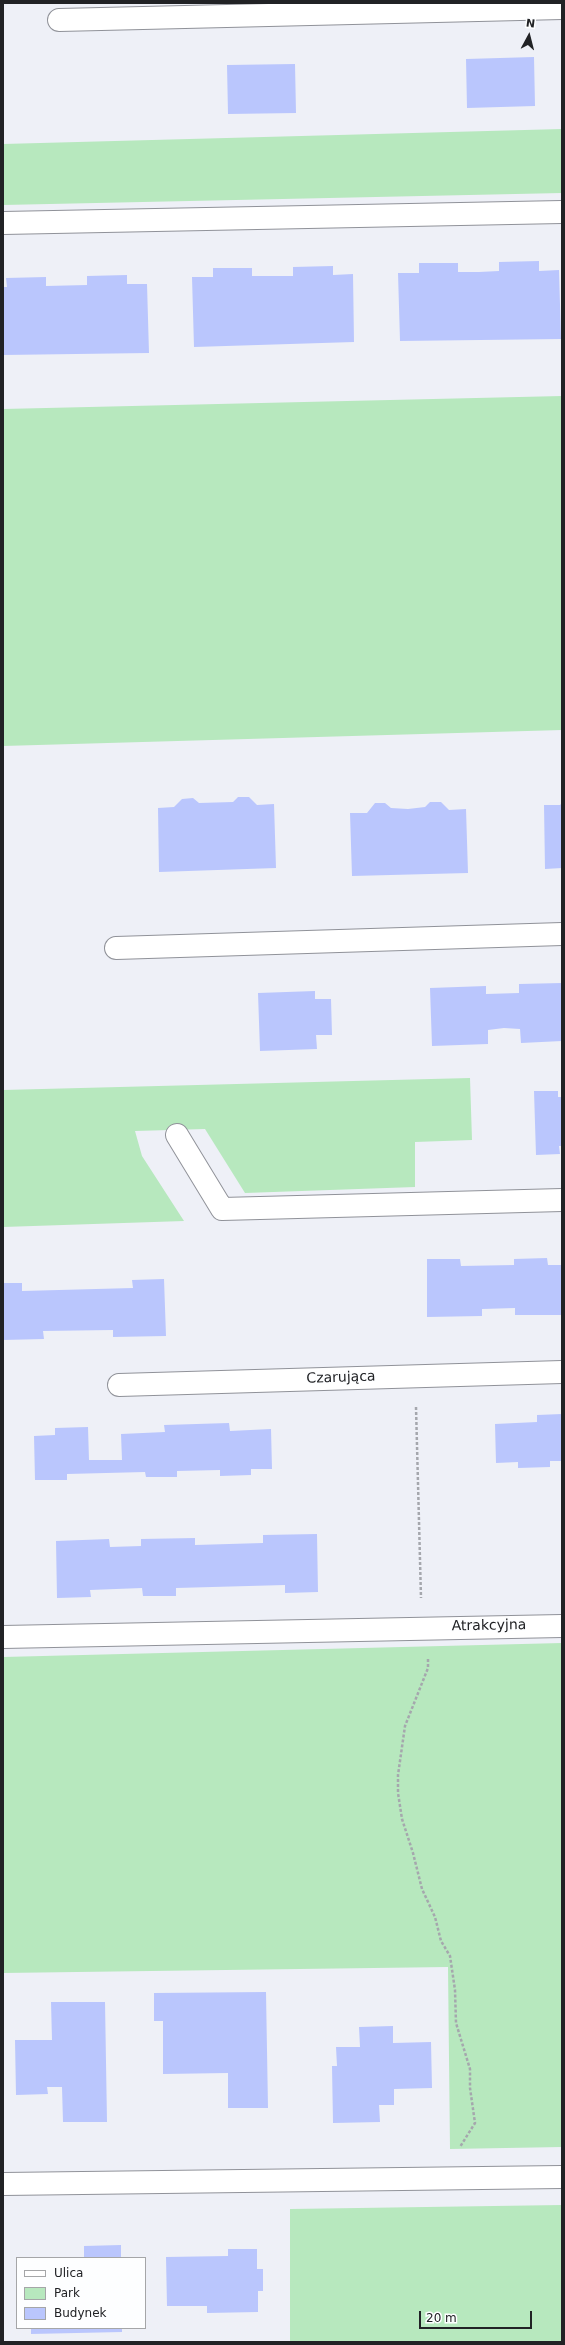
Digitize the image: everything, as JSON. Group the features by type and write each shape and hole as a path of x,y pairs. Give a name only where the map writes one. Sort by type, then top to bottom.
{"street":[{"path":"59,20 562,8"},
{"path":"3,223 562,212"},
{"path":"116,948 562,934"},
{"path":"177,1135 222,1209 562,1200"},
{"name":"Czarująca","path":"119,1385 562,1372"},
{"name":"Atrakcyjna","path":"3,1637 421,1627 562,1626"},
{"path":"3,2184 562,2177"}],"path":[{"path":"415,1376 421,1585"},
{"path":"421,1627 428,1668 405,1726 398,1775 398,1793 402,1819 413,1853 422,1889 435,1917 441,1941 450,1956 455,1990 456,2023 470,2069 470,2088 475,2123 441,2178"}],"green space":[{"path":"562,129 562,193 3,205 3,144"},
{"path":"562,396 562,730 3,746 3,409"},
{"path":"470,1078 472,1140 415,1142 415,1187 245,1193 205,1129 135,1131 142,1156 184,1221 3,1227 3,1090"},
{"path":"562,1643 562,2147 450,2149 448,1967 3,1973 3,1657"},
{"path":"562,2205 562,2342 290,2342 290,2209"}],"building":[{"path":"534,57 535,106 467,108 466,59"},
{"path":"295,64 296,113 228,114 227,65"},
{"path":"539,261 539,271 559,270 561,339 400,341 398,273 419,273 419,263 458,263 458,272 479,272 499,271 499,262"},
{"path":"333,266 333,275 353,274 354,342 194,347 192,277 213,277 213,268 252,268 252,276 293,276 293,267"},
{"path":"127,275 127,284 147,284 149,353 3,355 3,287 7,287 6,278 46,277 46,286 87,285 87,276"},
{"path":"238,797 249,797 257,805 274,804 276,868 159,872 158,808 174,807 182,799 193,798 199,803 233,802"},
{"path":"430,802 441,802 449,810 466,809 468,873 352,876 350,813 367,813 375,803 385,803 391,808 408,809 425,807"},
{"path":"562,803 562,868 545,869 544,805 560,805"},
{"path":"562,983 562,1041 521,1043 520,1029 504,1028 488,1030 488,1044 432,1046 430,988 486,986 486,994 519,993 519,984"},
{"path":"315,991 315,999 331,999 332,1035 316,1035 317,1049 260,1051 258,993"},
{"path":"534,1091 558,1091 558,1097 562,1097 562,1146 559,1146 560,1154 536,1155"},
{"path":"547,1258 548,1265 562,1265 562,1315 515,1315 515,1308 482,1309 482,1316 427,1317 427,1259 460,1259 461,1266 514,1265 514,1259"},
{"path":"164,1279 166,1336 113,1337 113,1330 43,1331 44,1339 3,1340 3,1283 22,1283 22,1291 133,1288 132,1280"},
{"path":"562,1414 562,1461 550,1461 550,1467 518,1468 518,1462 496,1463 495,1424 537,1422 537,1415"},
{"path":"229,1423 230,1431 271,1429 272,1469 251,1469 251,1475 220,1476 220,1470 177,1471 177,1477 146,1477 145,1472 67,1474 67,1480 35,1480 34,1436 55,1435 55,1428 88,1427 89,1460 122,1460 121,1434 165,1432 164,1425"},
{"path":"317,1534 318,1592 285,1593 285,1585 176,1588 176,1596 143,1596 142,1588 90,1590 91,1597 57,1598 56,1541 109,1539 110,1547 141,1546 141,1539 195,1538 195,1545 263,1543 263,1535"},
{"path":"266,1992 268,2108 228,2108 228,2073 163,2074 163,2021 154,2021 154,1993"},
{"path":"51,2002 105,2002 107,2122 63,2122 62,2087 47,2087 48,2094 16,2095 15,2040 52,2040"},
{"path":"393,2026 393,2043 431,2042 432,2088 394,2089 394,2105 379,2105 380,2122 333,2123 332,2066 337,2066 336,2047 360,2047 359,2027"},
{"path":"121,2245 121,2257 84,2257 84,2246"},
{"path":"228,2249 257,2249 257,2269 263,2269 263,2291 258,2291 258,2312 207,2313 207,2306 167,2306 166,2257 228,2256"},
{"path":"31,2329 122,2329 122,2332 31,2334"}]}
